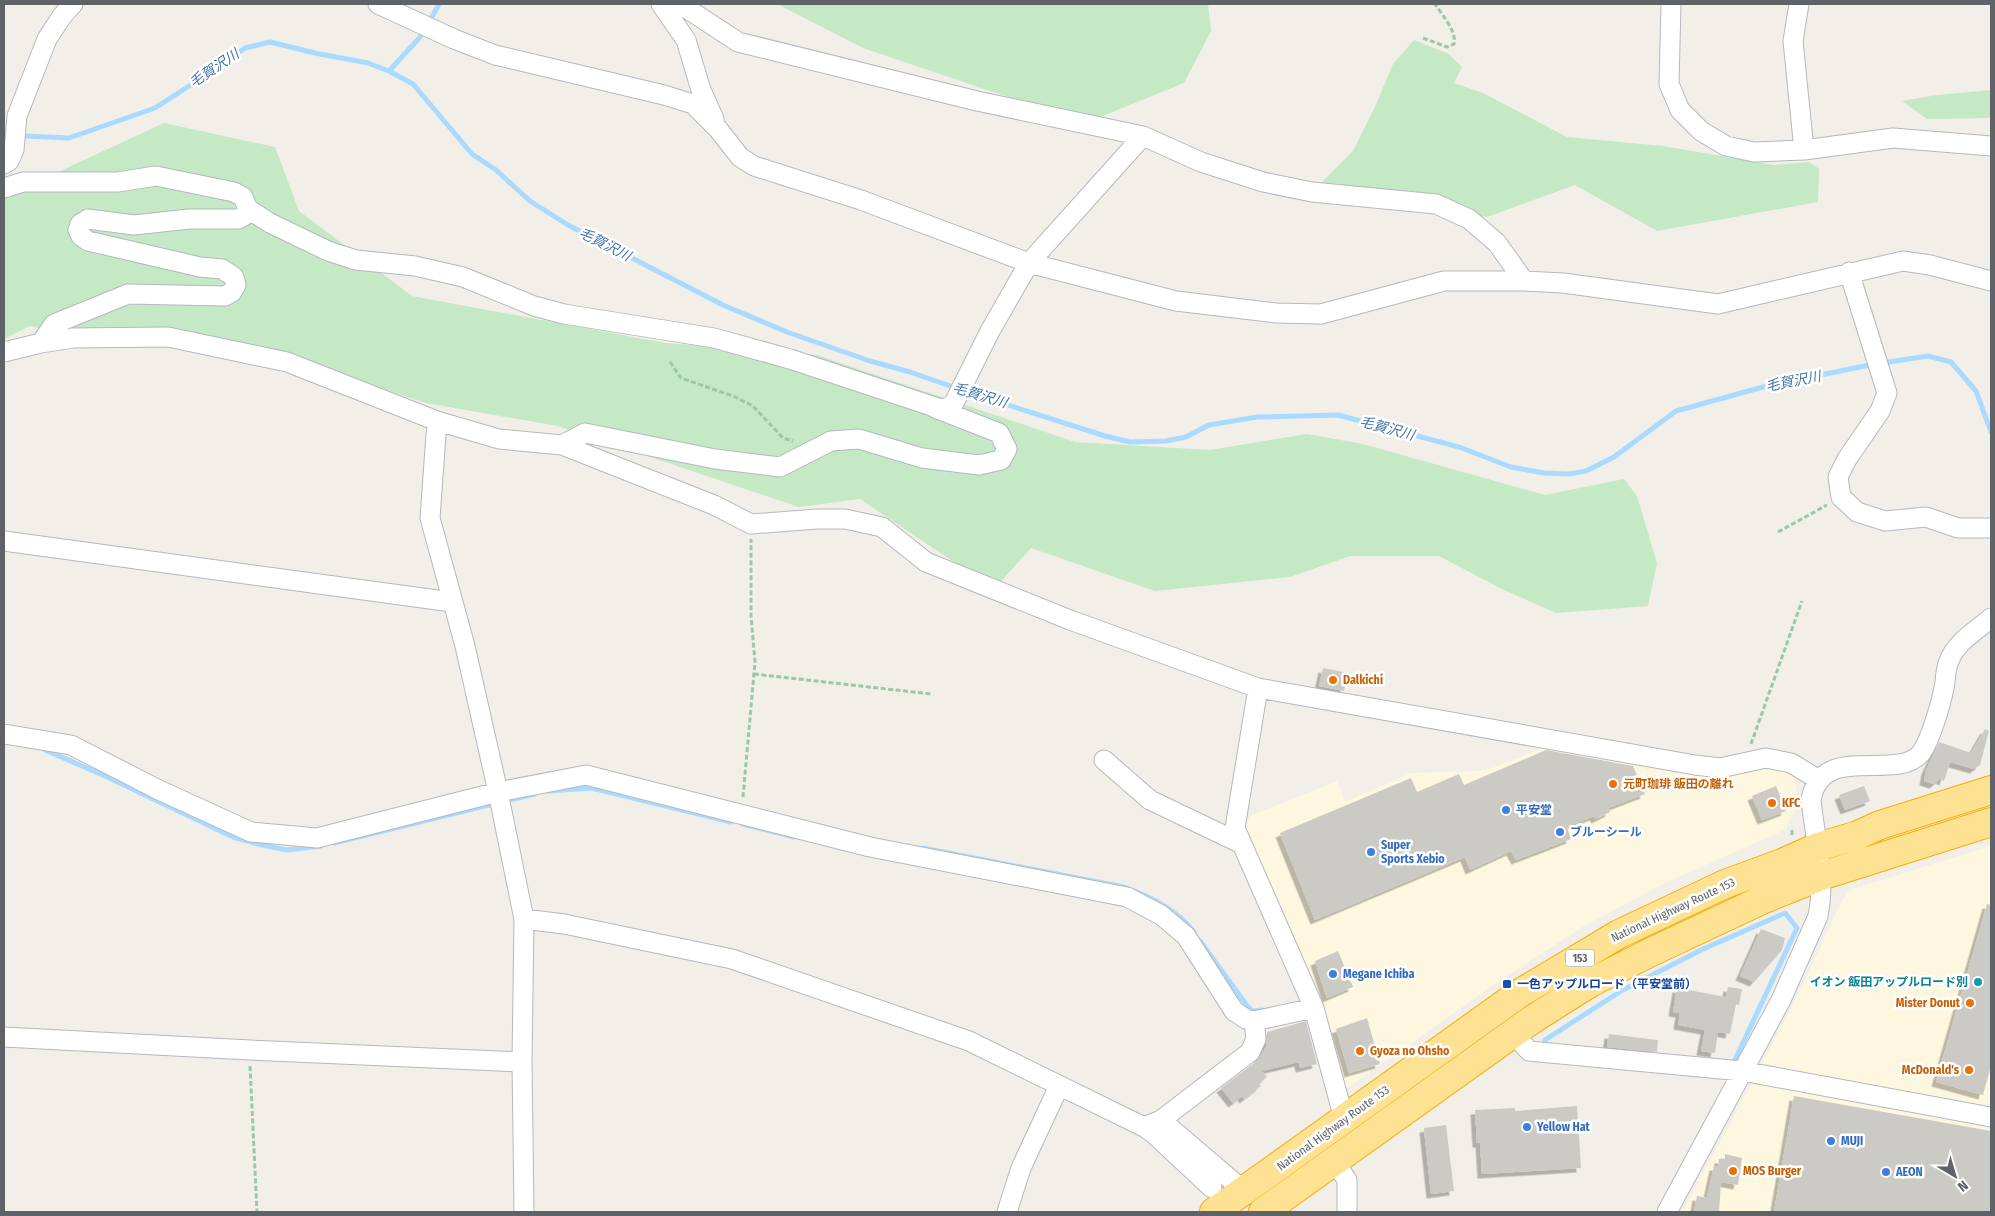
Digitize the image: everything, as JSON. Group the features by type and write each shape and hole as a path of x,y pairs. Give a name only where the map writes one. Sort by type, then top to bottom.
{"highway":[{"name":"National Highway Route 153","path":"1213,1200 1244,1191 1520,993 1619,934 1725,884 1782,863 1818,847 1991,790"},
{"name":"153","path":"1263,1212 1513,1033 1590,984 1649,953 1764,899 1821,876 1991,822"}],"street":[{"path":"4,164 9,161 14,146 17,116 46,39 73,4"},
{"path":"378,4 454,39 495,55 664,95 693,104 718,129 740,157 754,166 861,200 1029,263 1176,301 1285,313 1321,314 1444,281 1524,281 1563,283 1718,304 1849,272 1903,261 1930,265 1991,281"},
{"path":"661,4 686,40 701,90 718,129"},
{"path":"680,4 738,42 977,102 1143,136 1201,162 1263,182 1312,192 1436,204 1469,219 1497,243 1524,281"},
{"path":"1671,4 1669,84 1680,110 1701,131 1726,146 1754,152 1804,150 1893,138 1991,146"},
{"path":"1799,4 1793,41 1804,150"},
{"path":"4,188 23,182 118,182 156,176 234,192 243,197 248,209 270,223 328,251 356,260 415,266 463,277 534,306 564,314 714,338 790,359 944,410 956,400 990,331 1029,263 1143,136"},
{"path":"41,343 54,324 128,294 225,296 232,292 236,285 234,277 222,269 200,267 88,241 81,236 78,230 80,224 88,219 134,225 189,219 238,219 244,216 248,209"},
{"path":"1849,272 1887,393 1880,411 1847,460 1838,477 1841,497 1857,512 1884,521 1926,517 1958,528 1991,528"},
{"path":"4,352 73,338 168,337 287,362 437,420 500,440 562,445 714,505 750,524 816,519 845,519 882,527 926,562 1070,620 1258,688 1695,765 1720,768 1766,758 1791,763 1819,780"},
{"path":"562,445 585,433 715,459 780,467 830,441 859,439 922,458 979,464 1001,460 1007,449 999,433 915,400"},
{"path":"437,420 430,518 465,646 524,919 522,1062 524,1212"},
{"path":"4,541 452,602"},
{"path":"1667,1212 1780,1000 1818,916 1821,902 1821,876 1811,800 1813,789 1819,780 1831,771 1846,766 1898,764 1912,759 1920,753 1930,732 1945,687 1948,662 1961,642 1991,618"},
{"path":"1945,687 1952,682 1968,652 1974,645 1985,637 1991,637"},
{"path":"1258,688 1235,828 1314,1008 1344,1120"},
{"path":"4,734 71,745 159,790 251,832 318,838 498,792 586,775 870,848 1127,897 1161,915 1186,936 1234,1011 1246,1019 1254,1021 1314,1008"},
{"path":"1104,760 1150,800 1242,844"},
{"path":"524,919 564,924 732,959 969,1041 1059,1086 1152,1124 1244,1191"},
{"path":"1152,1124 1250,1052 1256,1039 1254,1021"},
{"path":"1513,1033 1529,1051 1744,1066 1991,1117"},
{"path":"4,1037 522,1062"},
{"path":"1007,1212 1021,1168 1059,1086"},
{"path":"1152,1124 1154,1134 1213,1200"},
{"path":"1334,1161 1347,1180 1347,1212"}],"path":[{"path":"1422,38 1447,47 1454,44 1453,32 1435,4"},
{"path":"670,362 682,378 733,396 753,406 783,438 796,442"},
{"path":"1778,532 1841,497"},
{"path":"741,814 754,674 750,524"},
{"path":"1744,764 1802,601"},
{"path":"754,674 930,694"},
{"path":"250,1050 257,1212"}],"shaded area":[{"path":"1548,746 1773,766 1790,772 1796,782 1797,801 1795,811 1782,831 1667,882 1582,927 1492,986 1348,1088 1343,1085 1243,830 1250,816 1337,781 1345,802 1411,773 1480,771"},
{"path":"1991,846 1991,1094 1989,1104 1985,1107 1761,1065 1803,985 1841,902 1850,890"},
{"name":"AEON","path":"1759,1080 1991,1122 1991,1212 1682,1212 1752,1083"}],"green space":[{"path":"777,4 1208,4 1211,31 1184,83 1100,117 1008,97 863,48"},
{"path":"1414,40 1449,54 1462,67 1454,83 1483,93 1567,137 1663,146 1774,165 1809,162 1819,169 1818,202 1657,231 1575,185 1487,217 1312,192 1353,151 1375,107 1393,64"},
{"path":"1991,90 1991,118 1927,119 1902,101 1937,95"},
{"path":"164,123 275,147 299,211 412,296 665,343 817,355 1075,442 1210,450 1307,434 1363,444 1545,495 1624,479 1637,496 1657,563 1648,606 1556,613 1502,589 1439,556 1350,556 1290,577 1155,591 1031,548 994,589 860,499 799,507 558,426 426,403 243,343 205,336 102,327 73,338 30,326 4,339 4,197"}],"building":[{"name":"Dalkichi","path":"1323,668 1348,673 1344,691 1319,686"},
{"path":"1985,729 1989,731 1980,765 1974,769 1950,762 1944,781 1940,779 1934,784 1924,781 1926,770 1939,742 1971,753"},
{"path":"1546,750 1633,766 1645,794 1608,808 1610,812 1596,819 1594,816 1567,827 1571,839 1516,860 1511,851 1470,870 1465,857 1315,920 1280,833 1411,778 1417,792 1459,774 1464,785"},
{"path":"1776,786 1786,811 1762,820 1752,796"},
{"path":"1864,786 1870,801 1845,810 1839,795"},
{"name":"イオン 飯田アップルロード別","path":"1987,904 1991,905 1991,1066 1983,1095 1936,1082"},
{"path":"1761,929 1785,938 1782,950 1754,982 1740,976"},
{"name":"Megane Ichiba","path":"1338,951 1353,987 1327,998 1315,961"},
{"path":"1728,987 1742,989 1739,1005 1736,1004 1730,1034 1718,1032 1715,1053 1701,1051 1705,1030 1678,1025 1680,1013 1673,1012 1677,988 1726,997"},
{"path":"1367,1018 1380,1064 1349,1073 1336,1029"},
{"path":"1306,1021 1317,1064 1300,1068 1299,1062 1262,1071 1267,1077 1259,1084 1261,1086 1244,1099 1242,1096 1233,1103 1221,1088 1257,1061 1266,1047 1267,1032"},
{"path":"1609,1034 1658,1040 1657,1052 1607,1047"},
{"name":"AEON","path":"1794,1096 1991,1131 1991,1212 1774,1212"},
{"name":"Yellow Hat","path":"1577,1106 1581,1168 1482,1174 1480,1143 1477,1143 1475,1110 1515,1108 1515,1111"},
{"path":"1446,1125 1454,1191 1431,1194 1424,1128"},
{"path":"1725,1154 1742,1158 1738,1185 1721,1182 1719,1212 1694,1212 1697,1196 1707,1198 1714,1166 1718,1166 1719,1159 1725,1159"}],"waterway":[{"path":"432,17 439,4"},
{"path":"389,71 421,36"},
{"name":"毛賀沢川","path":"4,135 69,138 155,108 245,48 270,42 368,63 389,71 413,84 472,154 496,170 530,201 568,225 723,305 787,332 956,388"},
{"name":"毛賀沢川","path":"1882,363 1928,356 1951,362 1976,391 1991,432"},
{"name":"毛賀沢川","path":"964,391 1105,436 1130,442 1166,441 1186,437 1209,425 1257,417 1338,415 1459,447 1511,467 1544,473 1569,474 1586,471 1614,457 1676,411 1763,387 1874,364"},
{"path":"45,750 103,775 233,837 287,850 321,846"},
{"path":"548,791 592,788 731,822"},
{"path":"506,801 535,794"},
{"path":"334,843 489,805"},
{"path":"742,824 794,837"},
{"path":"923,848 1124,887 1144,895 1171,910 1194,932"},
{"path":"1545,1040 1621,991 1701,950 1785,913 1797,928 1733,1064 1735,1064"},
{"path":"1200,941 1248,1007 1253,1011 1262,1010"}],"place":[{"name":"Dalkichi","path":"1333,680"},
{"name":"元町珈琲 飯田の離れ","path":"1613,784"},
{"name":"KFC","path":"1772,803"},
{"name":"平安堂","path":"1506,810"},
{"name":"ブルーシール","path":"1560,832"},
{"name":"Super Sports Xebio","path":"1371,852"},
{"name":"Megane Ichiba","path":"1333,974"},
{"name":"イオン 飯田アップルロード別","path":"1978,982"},
{"name":"一色アップルロード（平安堂前）","path":"1507,984"},
{"name":"Mister Donut","path":"1970,1003"},
{"name":"Gyoza no Ohsho","path":"1360,1051"},
{"name":"McDonald's","path":"1969,1070"},
{"name":"Yellow Hat","path":"1527,1127"},
{"name":"MUJI","path":"1831,1141"},
{"name":"MOS Burger","path":"1733,1171"},
{"name":"AEON","path":"1886,1172"}]}
